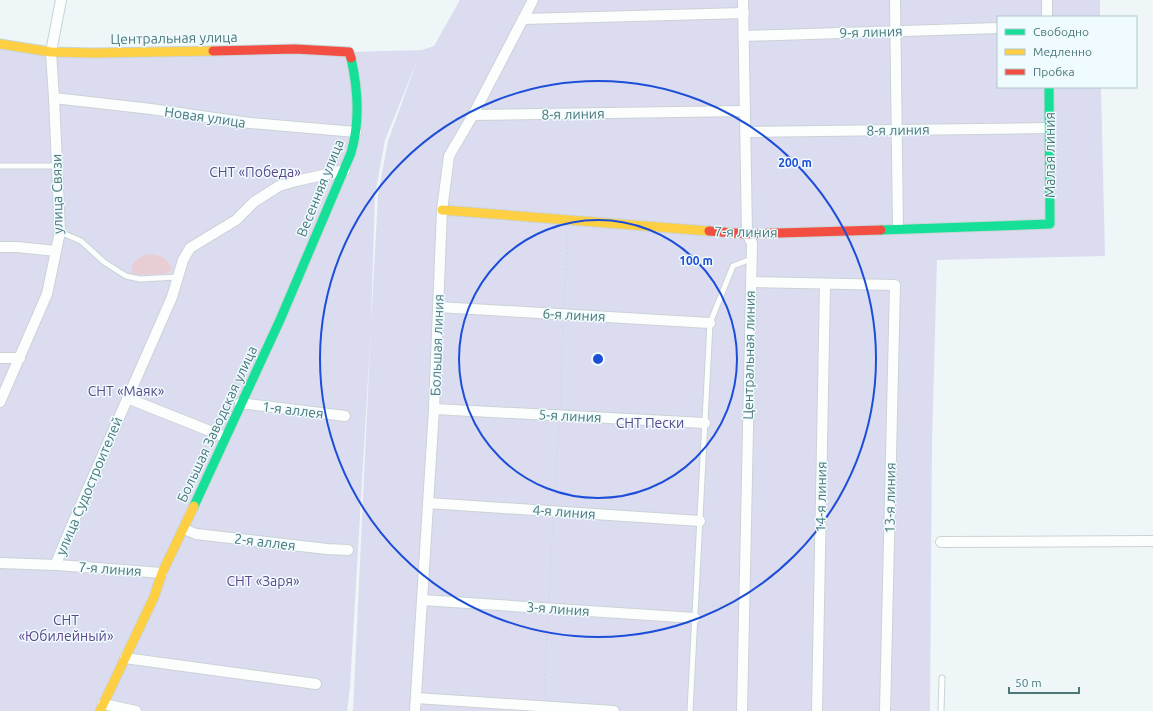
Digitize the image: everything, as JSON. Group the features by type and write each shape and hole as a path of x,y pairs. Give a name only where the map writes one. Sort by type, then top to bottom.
{"street":[{"name":"улица Связи","path":"0,402 47,294 60,232 51,52 61,0"},
{"name":"Большая линия","path":"415,711 434,409 442,210 449,156 473,115 533,0"},
{"name":"Центральная линия","path":"742,711 752,243 747,234 743,0"},
{"path":"895,0 898,229"},
{"path":"1047,0 1047,16"},
{"path":"523,19 744,13"},
{"name":"9-я линия","path":"744,36 997,28"},
{"name":"Центральная улица","path":"0,44 51,52 94,53 295,49 349,52"},
{"name":"Весенняя улица","path":"295,285 345,170 356,132 355,90 352,57 349,52"},
{"name":"Малая линия","path":"1049,88 1050,224"},
{"name":"Новая улица","path":"54,98 151,109 250,123 356,132"},
{"name":"8-я линия","path":"473,115 745,111"},
{"name":"8-я линия","path":"746,132 1050,128"},
{"name":"улица Судостроителей","path":"57,564 72,525 172,297 183,260 190,248 236,220 254,202 279,186 345,170"},
{"name":"7-я линия","path":"442,210 747,234 1050,224"},
{"path":"0,247 17,247 56,252"},
{"path":"751,282 825,284"},
{"name":"13-я линия","path":"825,284 895,285 885,711"},
{"name":"14-я линия","path":"817,711 825,284"},
{"name":"Большая Заводская улица","path":"101,708 154,597 162,573 184,530 240,403 295,285"},
{"name":"6-я линия","path":"438,307 710,323"},
{"path":"0,358 20,358"},
{"path":"127,398 225,437"},
{"name":"1-я аллея","path":"240,403 345,416"},
{"name":"5-я линия","path":"434,409 705,423"},
{"name":"4-я линия","path":"428,503 700,521"},
{"name":"2-я аллея","path":"184,530 196,534 327,549 348,550"},
{"path":"941,542 1153,541"},
{"name":"7-я линия","path":"0,563 57,564 162,573"},
{"name":"3-я линия","path":"422,600 695,618"},
{"path":"125,658 316,684"},
{"path":"416,698 614,711"},
{"path":"101,708 136,711"}],"lane":[{"path":"0,166 56,166"},
{"path":"60,232 81,241 104,262 126,276 140,279 178,277"},
{"path":"690,711 710,323 733,266 751,259"},
{"path":"941,711 942,678"}],"path":[{"path":"563,310 569,220"},
{"path":"560,412 563,321"},
{"path":"554,508 560,420"},
{"path":"544,706 554,515"},
{"path":"695,618 706,609 714,605 722,606 731,610 743,623"}],"green space":[{"name":"СНТ Пески","path":"460,0 1100,0 1100,16 997,16 997,88 1101,88 1105,256 937,260 932,441 930,711 353,711 371,327 350,687 347,711 0,711 0,44 51,52 349,52 422,50 434,46","holes":["417,61 388,141 378,195 371,326 375,195 385,140"]}],"shaded area":[{"path":"147,254 160,256 166,259 173,270 164,274 132,275 133,264"}],"traffic: fast":[{"path":"194,506 280,320 351,153 357,118 355,82 351,58"},
{"path":"881,230 1050,224 1049,88"}],"traffic: slow":[{"path":"0,44 51,52 94,53 213,51"},
{"path":"442,210 709,231"},
{"path":"100,711 154,597 162,573 194,506"}],"traffic: jam":[{"path":"213,51 295,49 349,52 351,58"},
{"path":"709,231 747,234 881,230"}],"park label":[{"name":"СНТ «Победа»","path":"255,172"},
{"name":"СНТ «Маяк»","path":"126,391"},
{"name":"СНТ «Заря»","path":"263,581"},
{"name":"СНТ «Юбилейный»","path":"66,628"}]}
